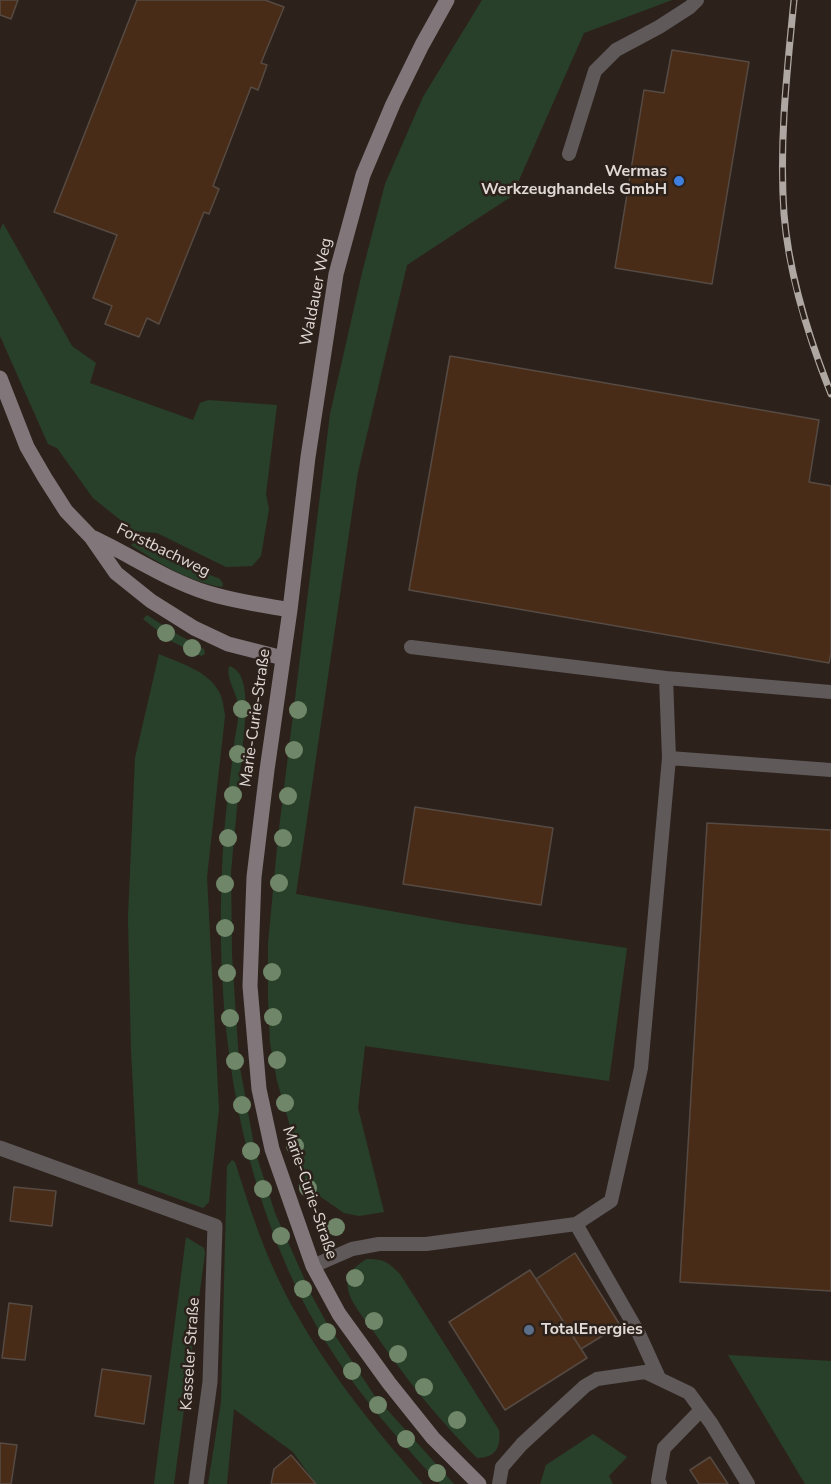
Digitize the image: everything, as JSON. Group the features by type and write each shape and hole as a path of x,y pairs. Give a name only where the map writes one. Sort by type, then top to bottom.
{"street":[{"name":"Waldauer Weg","path":"290,610 308,457 336,274 363,175 403,84 447,0"},
{"name":"Forstbachweg","path":"0,378 27,447 45,478 66,511 92,537 116,573 151,601 194,628 228,644 283,658"},
{"name":"Forstbachweg","path":"92,537 162,574 206,592 290,610"},
{"name":"Marie-Curie-Straße","path":"290,610 254,877 251,1005 259,1089 272,1149 313,1266 339,1314 389,1383 433,1438 479,1484"},
{"name":"Kasseler Straße","path":"0,1148 215,1226 210,1382 196,1484"}],"lane":[{"path":"569,154 595,70 616,50 659,27 697,0"},
{"path":"411,647 666,678 831,692"},
{"path":"313,1266 352,1250 379,1244 426,1244 576,1224 611,1201 641,1068 669,758 666,678"},
{"path":"669,758 831,770"},
{"path":"576,1224 639,1334 659,1378"},
{"path":"499,1484 502,1467 522,1444 585,1386 597,1379 645,1372 689,1393 748,1484"},
{"path":"660,1484 658,1481 664,1448 701,1410"}],"green space":[{"path":"482,0 672,0 584,33 512,196 407,265 358,472 296,894 457,923 627,948 609,1081 365,1046 358,1108 384,1212 359,1216 344,1213 308,1188 277,1081 270,1043 268,944 278,837 330,414 362,273 385,184 423,97"},
{"path":"3,223 72,346 96,363 90,383 193,420 200,403 208,400 277,405 266,494 269,509 261,556 252,566 226,567 157,533 134,531 93,498 57,448 48,444 0,336 0,230"},
{"path":"133,543 158,549 183,564 220,579 222,587 198,581 175,571 131,545"},
{"path":"147,615 204,649 205,654 201,656 171,641 143,619"},
{"path":"159,654 194,669 210,681 221,696 225,716 207,877 219,1109 209,1202 203,1208 138,1184 131,1050 128,918 135,758"},
{"path":"229,666 235,669 242,678 246,704 231,872 232,955 239,1062 255,1151 275,1213 325,1320 374,1395 454,1484 440,1484 373,1408 328,1345 289,1271 267,1217 250,1161 237,1105 228,1047 223,989 221,930 223,856 226,809 238,715 237,700 228,671"},
{"path":"232,1160 235,1162 251,1213 271,1262 300,1321 349,1394 423,1484 316,1484 293,1452 234,1409 227,1484 208,1484 221,1402 227,1166"},
{"path":"186,1237 204,1248 205,1253 174,1484 154,1484"},
{"path":"367,1259 385,1262 400,1274 499,1430 498,1446 493,1454 477,1458 435,1413 357,1308 349,1293 349,1277 358,1265"},
{"path":"728,1355 831,1361 831,1484 805,1484"},
{"path":"593,1434 627,1457 609,1476 613,1484 540,1484 546,1465"}],"building":[{"path":"0,0 18,0 11,19 0,15"},
{"path":"137,0 265,0 284,7 261,63 267,65 258,90 251,87 213,186 219,189 209,214 204,212 159,324 147,318 139,337 105,324 112,306 93,298 117,235 54,212"},
{"name":"Wermas Werkzeughandels GmbH","path":"672,50 749,62 712,284 615,268 644,90 664,93"},
{"path":"450,356 819,420 809,482 831,486 831,653 829,663 409,590"},
{"path":"415,807 553,828 541,905 403,884"},
{"path":"707,823 831,830 831,1291 680,1282"},
{"path":"14,1187 56,1191 52,1226 10,1221"},
{"path":"575,1253 620,1325 581,1349 536,1279"},
{"path":"530,1270 587,1358 505,1410 449,1322"},
{"path":"9,1303 32,1306 25,1360 2,1358"},
{"path":"102,1369 151,1376 144,1424 95,1416"},
{"path":"0,1443 17,1445 11,1484 0,1484"},
{"path":"291,1455 316,1484 271,1484 274,1469"},
{"path":"710,1457 728,1484 699,1484 690,1470"}],"railway":[{"path":"794,0 783,133 784,214 790,260 801,306 831,394"}],"place":[{"name":"Wermas Werkzeughandels GmbH","path":"679,181"},
{"name":"TotalEnergies","path":"529,1330"}]}
